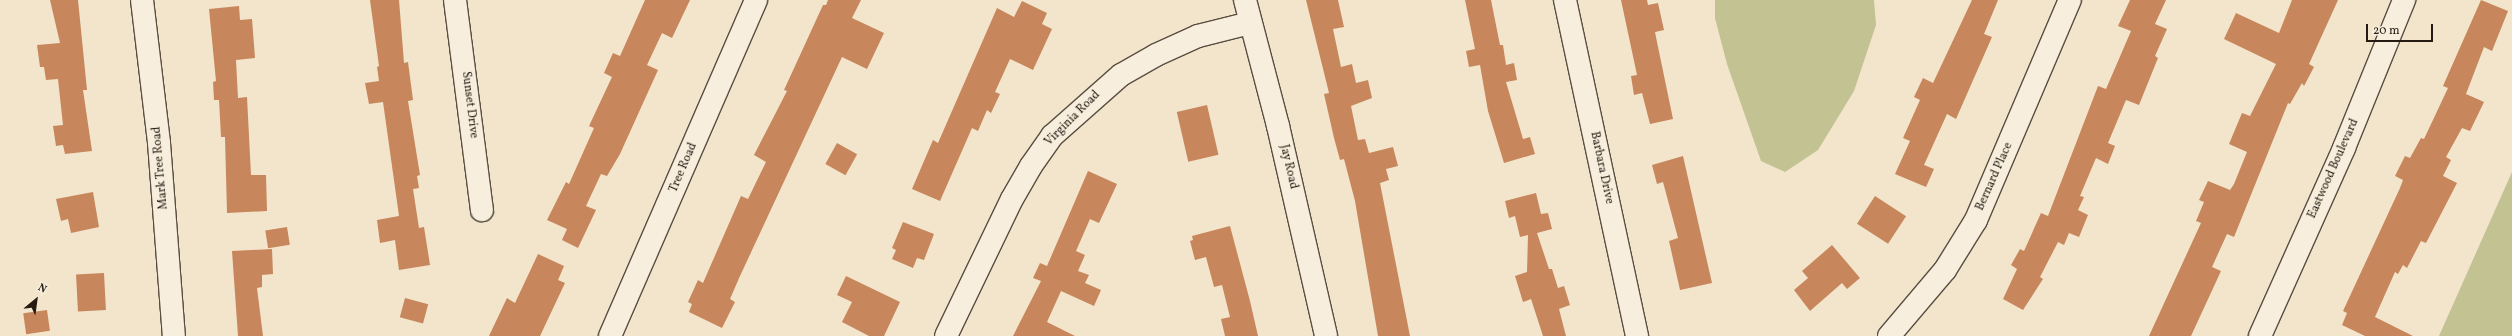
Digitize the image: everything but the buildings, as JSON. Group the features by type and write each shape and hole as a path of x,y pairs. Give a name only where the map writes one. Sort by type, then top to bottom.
{"street":[{"name":"Mark Tree Road","path":"142,0 159,143 174,336"},
{"name":"Sunset Drive","path":"455,0 482,210"},
{"name":"Tree Road","path":"610,336 756,0"},
{"name":"Jay Road","path":"1245,0 1278,126 1326,336"},
{"name":"Barbara Drive","path":"1565,0 1637,336"},
{"name":"Bernard Place","path":"1889,336 1945,270 1976,220 2070,0"},
{"name":"Eastwood Boulevard","path":"2260,336 2344,148 2404,0"},
{"name":"Virginia Road","path":"946,336 1012,199 1031,166 1052,136 1120,75 1156,55 1198,36 1250,23"}],"green space":[{"path":"1715,0 1874,0 1876,25 1854,91 1818,150 1785,172 1761,161 1727,64 1715,18"},
{"path":"2512,172 2512,336 2439,336"}]}
